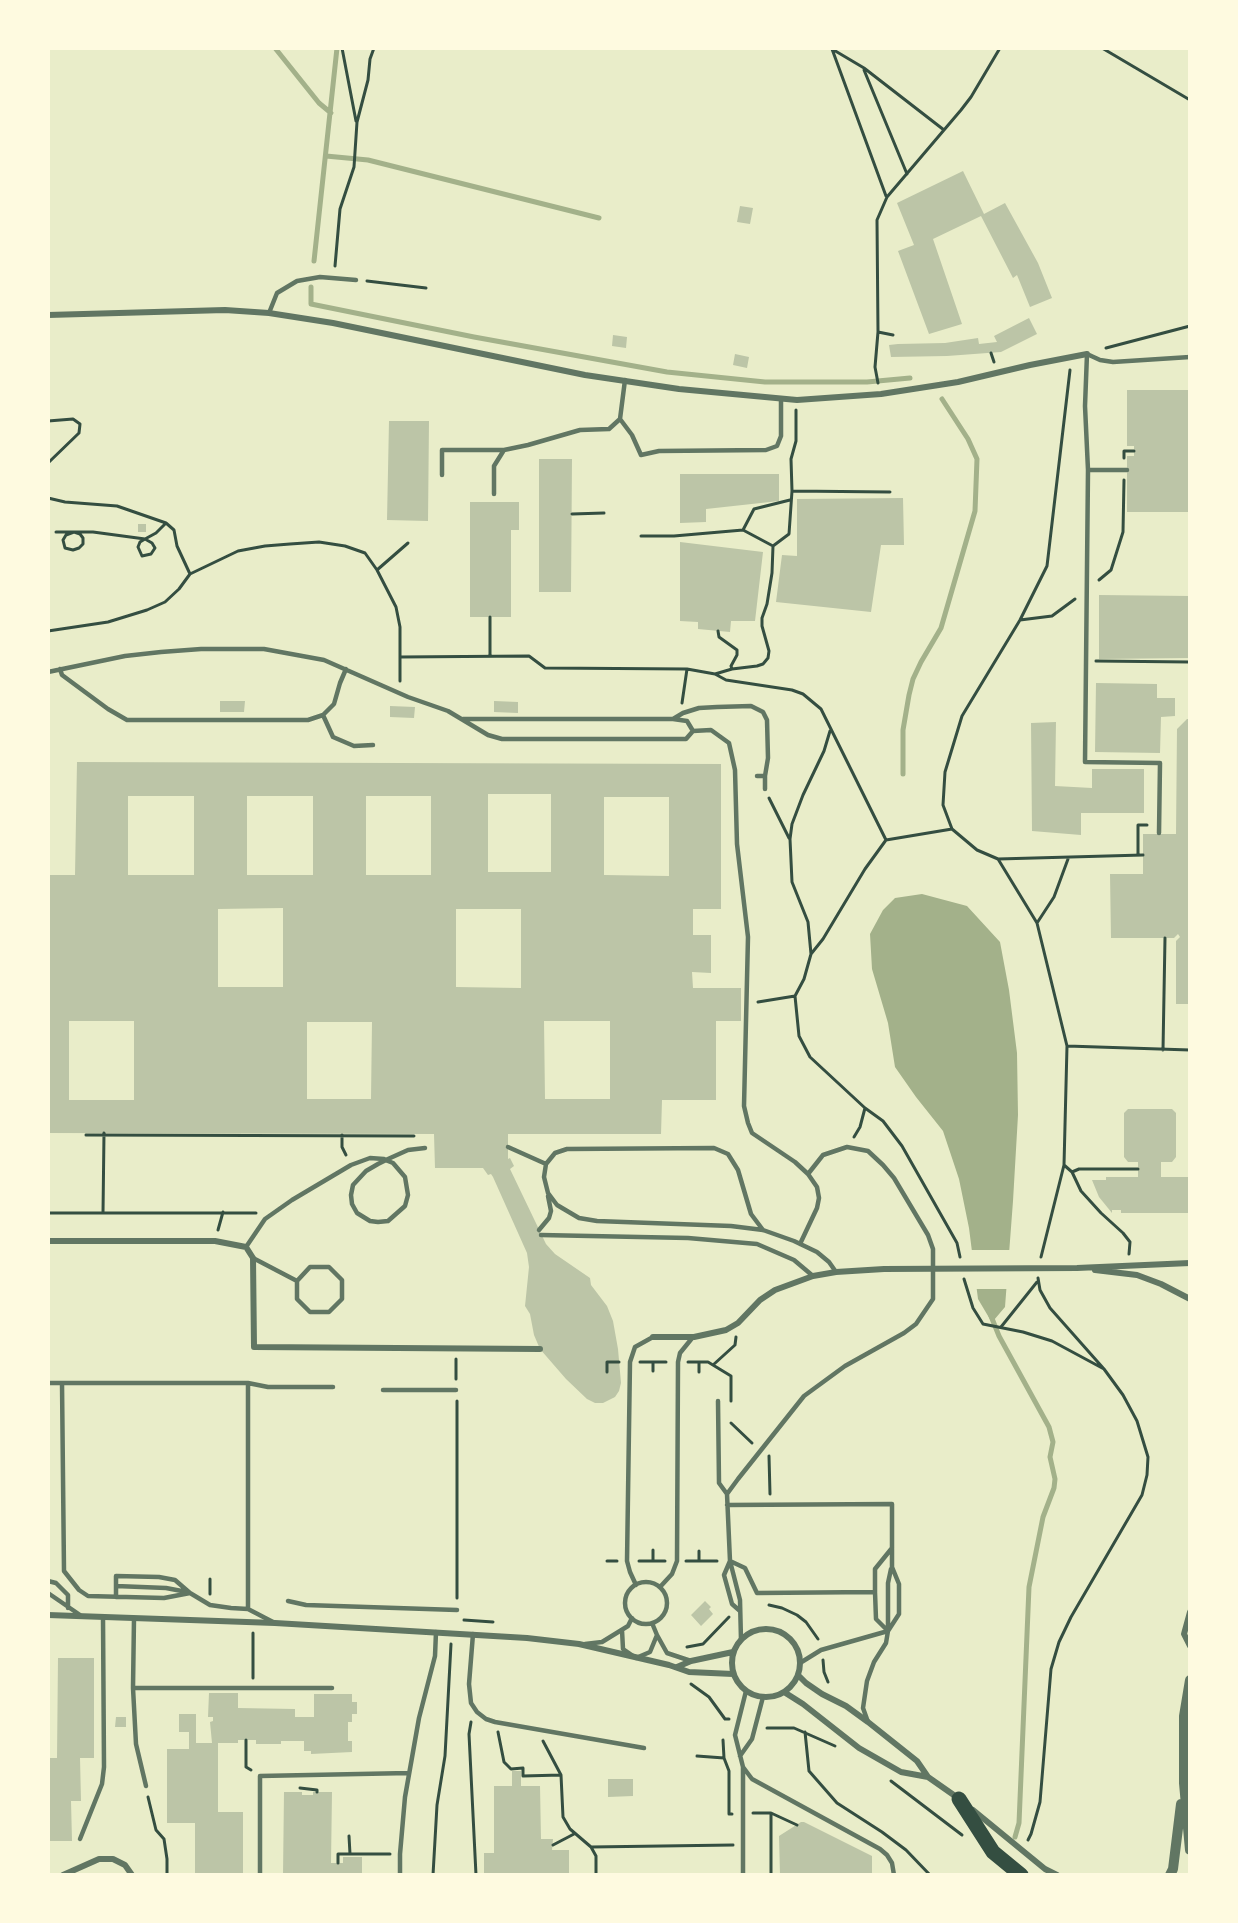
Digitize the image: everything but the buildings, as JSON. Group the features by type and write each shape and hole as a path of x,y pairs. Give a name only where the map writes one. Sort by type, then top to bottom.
{"highway":[{"path":"959,1799 993,1852 1021,1875"}],"street":[{"path":"48,315 225,310 269,313 333,323 585,375 680,389 797,400 881,394 958,382 1087,354"},
{"path":"48,1241 215,1241 246,1247 253,1258 254,1347 540,1348"},
{"path":"653,1337 694,1336 726,1330 738,1323 760,1300 775,1290 813,1276 836,1272 884,1269 1075,1268 1190,1263"},
{"path":"1075,1268 1137,1275 1190,1299"},
{"path":"1190,1612 1184,1634 1190,1646"},
{"path":"48,1614 451,1632 579,1644 676,1667 688,1672 733,1674"},
{"path":"762,1629 784,1634 793,1642 798,1652 800,1664 793,1684 784,1692 774,1696 754,1696 746,1691 738,1684 731,1664 733,1652 741,1640 750,1632 762,1629"},
{"path":"676,1667 691,1661 733,1652"},
{"path":"798,1675 822,1694 846,1706 868,1722 917,1761 928,1777 959,1799 1050,1875"},
{"path":"1190,1680 1184,1716 1184,1783 1190,1850"},
{"path":"784,1692 859,1748 902,1772 928,1777"},
{"path":"1170,1875 1173,1869 1184,1783"},
{"path":"63,1875 99,1859 113,1859 125,1865 132,1875"},
{"path":"1045,1869 1058,1875"}],"lane":[{"path":"269,313 277,293 297,281 320,277 356,280"},
{"path":"1159,832 1160,763 1085,762 1087,354 1100,360 1113,362 1190,357"},
{"path":"442,475 442,450 504,450 580,430 609,429 620,419 625,380"},
{"path":"620,419 632,435 641,455 659,451 773,449 777,446 781,436 781,399"},
{"path":"494,494 494,466 504,450"},
{"path":"1088,470 1127,470"},
{"path":"48,672 125,656 161,652 227,648 264,649 324,660 448,711 488,735 502,739 686,739 693,731 711,730 729,742 735,770 737,844 748,937 744,1106 752,1133 783,1153 808,1174 817,1187 819,1198 814,1217 800,1244"},
{"path":"60,669 62,675 89,696 127,720 308,720 323,715 334,704 346,669"},
{"path":"674,719 683,713 699,708 751,706 763,712 768,727 765,789"},
{"path":"323,715 333,737 354,746 373,745"},
{"path":"463,719 674,719 687,721 693,731"},
{"path":"757,776 765,776"},
{"path":"508,1147 546,1164"},
{"path":"727,1494 804,1396 845,1366 916,1324 933,1299 933,1249 928,1235 894,1178 883,1165 868,1151 847,1147 824,1155 808,1174"},
{"path":"246,1247 265,1219 292,1200 355,1163 370,1158 384,1159 393,1163 405,1177 408,1195 405,1206 388,1221 378,1222 357,1213 352,1204 353,1185 366,1171 399,1153 425,1148"},
{"path":"763,1230 752,1214 738,1170 728,1154 714,1148 567,1149 555,1153 546,1164 544,1177 551,1211 540,1233 688,1238 757,1244 794,1260 813,1276"},
{"path":"548,1193 557,1205 579,1218 597,1221 731,1226 763,1230 817,1252 829,1262 836,1272"},
{"path":"253,1258 297,1281"},
{"path":"310,1267 329,1267 342,1280 342,1299 329,1312 310,1312 297,1299 297,1281 310,1267"},
{"path":"660,1587 672,1574 677,1561 678,1362 680,1353 694,1336"},
{"path":"636,1585 627,1561 630,1362 635,1347 653,1337"},
{"path":"48,1383 248,1383 268,1387 333,1387"},
{"path":"62,1383 64,1571 83,1594 88,1596 164,1598 190,1593"},
{"path":"248,1383 248,1609"},
{"path":"383,1389 456,1390"},
{"path":"718,1401 719,1483 727,1494 730,1561 739,1591 741,1640"},
{"path":"727,1505 892,1504 892,1567 888,1583 888,1631 886,1643 874,1662 867,1682 863,1708 868,1722"},
{"path":"888,1631 876,1619 875,1569 892,1548"},
{"path":"730,1561 745,1568 757,1593 875,1592"},
{"path":"730,1561 724,1575 732,1604 740,1611"},
{"path":"800,1664 822,1650 888,1631 898,1614 899,1584 892,1567"},
{"path":"116,1597 116,1576 167,1579 175,1581 210,1605 248,1609 275,1623"},
{"path":"48,1581 56,1583 68,1595 68,1608"},
{"path":"648,1582 660,1587 667,1600 667,1607 659,1619 652,1623 638,1622 632,1618 628,1613 626,1601 627,1595 636,1585 648,1582"},
{"path":"116,1586 166,1588 190,1593"},
{"path":"48,1593 81,1616"},
{"path":"288,1601 306,1605 457,1611"},
{"path":"80,1839 102,1784 105,1767 103,1617"},
{"path":"134,1618 133,1688 136,1744 146,1786"},
{"path":"579,1644 602,1642 628,1626 632,1618"},
{"path":"652,1623 667,1653 691,1661"},
{"path":"622,1630 623,1649 636,1658 650,1652 657,1635"},
{"path":"400,1875 400,1854 409,1773 424,1695 435,1656 436,1632"},
{"path":"473,1634 469,1684 471,1703 486,1719 644,1748"},
{"path":"133,1688 333,1688"},
{"path":"743,1875 743,1767 735,1735 746,1691"},
{"path":"740,1756 752,1739 764,1697"},
{"path":"743,1767 752,1779 880,1849 892,1863 894,1875"},
{"path":"260,1875 260,1776 409,1773"}],"path":[{"path":"342,48 357,123"},
{"path":"334,278 340,209 354,166 357,123 374,48"},
{"path":"831,48 864,68 944,130"},
{"path":"831,48 886,197"},
{"path":"879,385 875,367 878,332 877,220 886,197 972,97 1000,48"},
{"path":"1102,48 1190,100"},
{"path":"864,68 907,174"},
{"path":"356,280 426,288"},
{"path":"1087,354 1190,326"},
{"path":"878,332 893,335"},
{"path":"1071,357 1047,566 1020,620 962,716 945,772 943,805 952,829 977,850 998,860 1143,855"},
{"path":"773,546 789,534 792,491 791,459 796,441 797,400"},
{"path":"48,422 74,419 80,424 79,432 48,463"},
{"path":"792,491 890,492"},
{"path":"48,498 65,502 117,506 166,523 174,530 177,546 190,574"},
{"path":"742,530 754,509 790,500"},
{"path":"1020,620 1052,616 1086,592 1111,570 1123,532 1124,510"},
{"path":"572,514 604,513"},
{"path":"56,532 93,532 146,539 152,543 154,549 151,554 142,556 138,547 140,542 146,539 156,533 166,523"},
{"path":"641,536 674,536 742,530 773,546"},
{"path":"74,532 83,538 83,544 80,549 65,548 63,540 66,535 74,532"},
{"path":"48,631 108,622 147,610 165,602 190,574 238,551 265,546 319,542 345,546 365,553 377,570 396,607 400,627 400,692"},
{"path":"377,570 408,543"},
{"path":"715,674 757,666 763,664 768,658 770,651 762,626 762,618 767,604 772,573 773,546"},
{"path":"490,617 490,656"},
{"path":"718,631 719,637 737,650 732,669"},
{"path":"400,657 529,656 545,668 687,669 715,674 726,680 783,688 803,694 821,710 886,840"},
{"path":"1085,662 1190,662"},
{"path":"683,713 681,708 687,669"},
{"path":"830,731 824,751 792,824 790,839 792,882 808,922 811,954 804,979 795,996 799,1036 810,1057 865,1108 883,1120 902,1146 957,1243"},
{"path":"765,789 790,839"},
{"path":"1138,855 1138,825 1159,824"},
{"path":"811,954 886,840 952,829"},
{"path":"1037,923 1054,897 1068,858"},
{"path":"998,860 1037,923 1067,1046 1064,1165 1040,1261"},
{"path":"1163,1050 1165,938"},
{"path":"768,1001 795,996"},
{"path":"1067,1046 1190,1050"},
{"path":"847,1147 860,1127 865,1108"},
{"path":"103,1213 104,1134"},
{"path":"86,1135 424,1136"},
{"path":"342,1135 342,1147"},
{"path":"1064,1165 1072,1172 1081,1191 1124,1233 1130,1242 1129,1265"},
{"path":"1072,1172 1079,1169 1138,1169"},
{"path":"215,1241 223,1212"},
{"path":"48,1213 223,1212 257,1213 265,1219"},
{"path":"1001,1327 1037,1281 1039,1271"},
{"path":"1026,1842 1031,1834 1040,1802 1051,1669 1059,1642 1071,1617 1142,1495 1148,1475 1148,1457 1137,1421 1124,1395 1050,1308 1037,1281"},
{"path":"966,1288 979,1319 988,1326 1001,1327 1052,1341 1104,1369"},
{"path":"713,1365 735,1346 738,1323"},
{"path":"456,1348 457,1602"},
{"path":"699,1362 708,1362 731,1376 731,1405"},
{"path":"731,1414 731,1424 770,1457 770,1504"},
{"path":"699,1551 699,1561 730,1561"},
{"path":"769,1605 783,1608 797,1615 814,1632 819,1642"},
{"path":"703,1644 729,1617"},
{"path":"253,1622 253,1688"},
{"path":"433,1875 436,1815 445,1756 451,1632"},
{"path":"824,1659 824,1672 828,1683 835,1688"},
{"path":"690,1683 709,1697 725,1719 734,1720"},
{"path":"476,1875 469,1726 477,1712"},
{"path":"495,1722 504,1762 511,1769 523,1768 523,1776 561,1775"},
{"path":"762,1725 769,1729 794,1728 836,1746"},
{"path":"536,1729 561,1775 563,1817 574,1834 591,1847 596,1856 596,1875"},
{"path":"805,1732 809,1771 837,1803 898,1844 930,1875"},
{"path":"246,1740 246,1767 260,1776"},
{"path":"697,1756 724,1758"},
{"path":"886,1776 894,1785 912,1797"},
{"path":"146,1786 156,1830 164,1839 167,1875"},
{"path":"771,1813 771,1875"},
{"path":"553,1845 574,1834"},
{"path":"349,1836 350,1854"},
{"path":"591,1847 742,1845"},
{"path":"338,1863 338,1854 400,1854"}],"shaded area":[{"path":"922,894 967,906 1000,942 1009,990 1017,1053 1018,1115 1005,1307 991,1321 978,1299 969,1228 959,1179 943,1131 895,1067 888,1023 872,969 870,934 883,910 895,898"}],"pier":[{"path":"969,1250 1013,1250 1009,1289 973,1289"}],"waterway":[{"path":"275,48 319,103 331,113"},
{"path":"314,261 337,48"},
{"path":"326,156 368,160 599,218"},
{"path":"311,287 311,304 474,337 667,372 765,382 867,382 910,378"},
{"path":"903,774 903,730 913,679 941,628 975,511 977,459 968,439 942,399"},
{"path":"991,1316 999,1336 1049,1427 1053,1442 1050,1457 1055,1479 1043,1517 1029,1587 1019,1823 1015,1837"}]}
